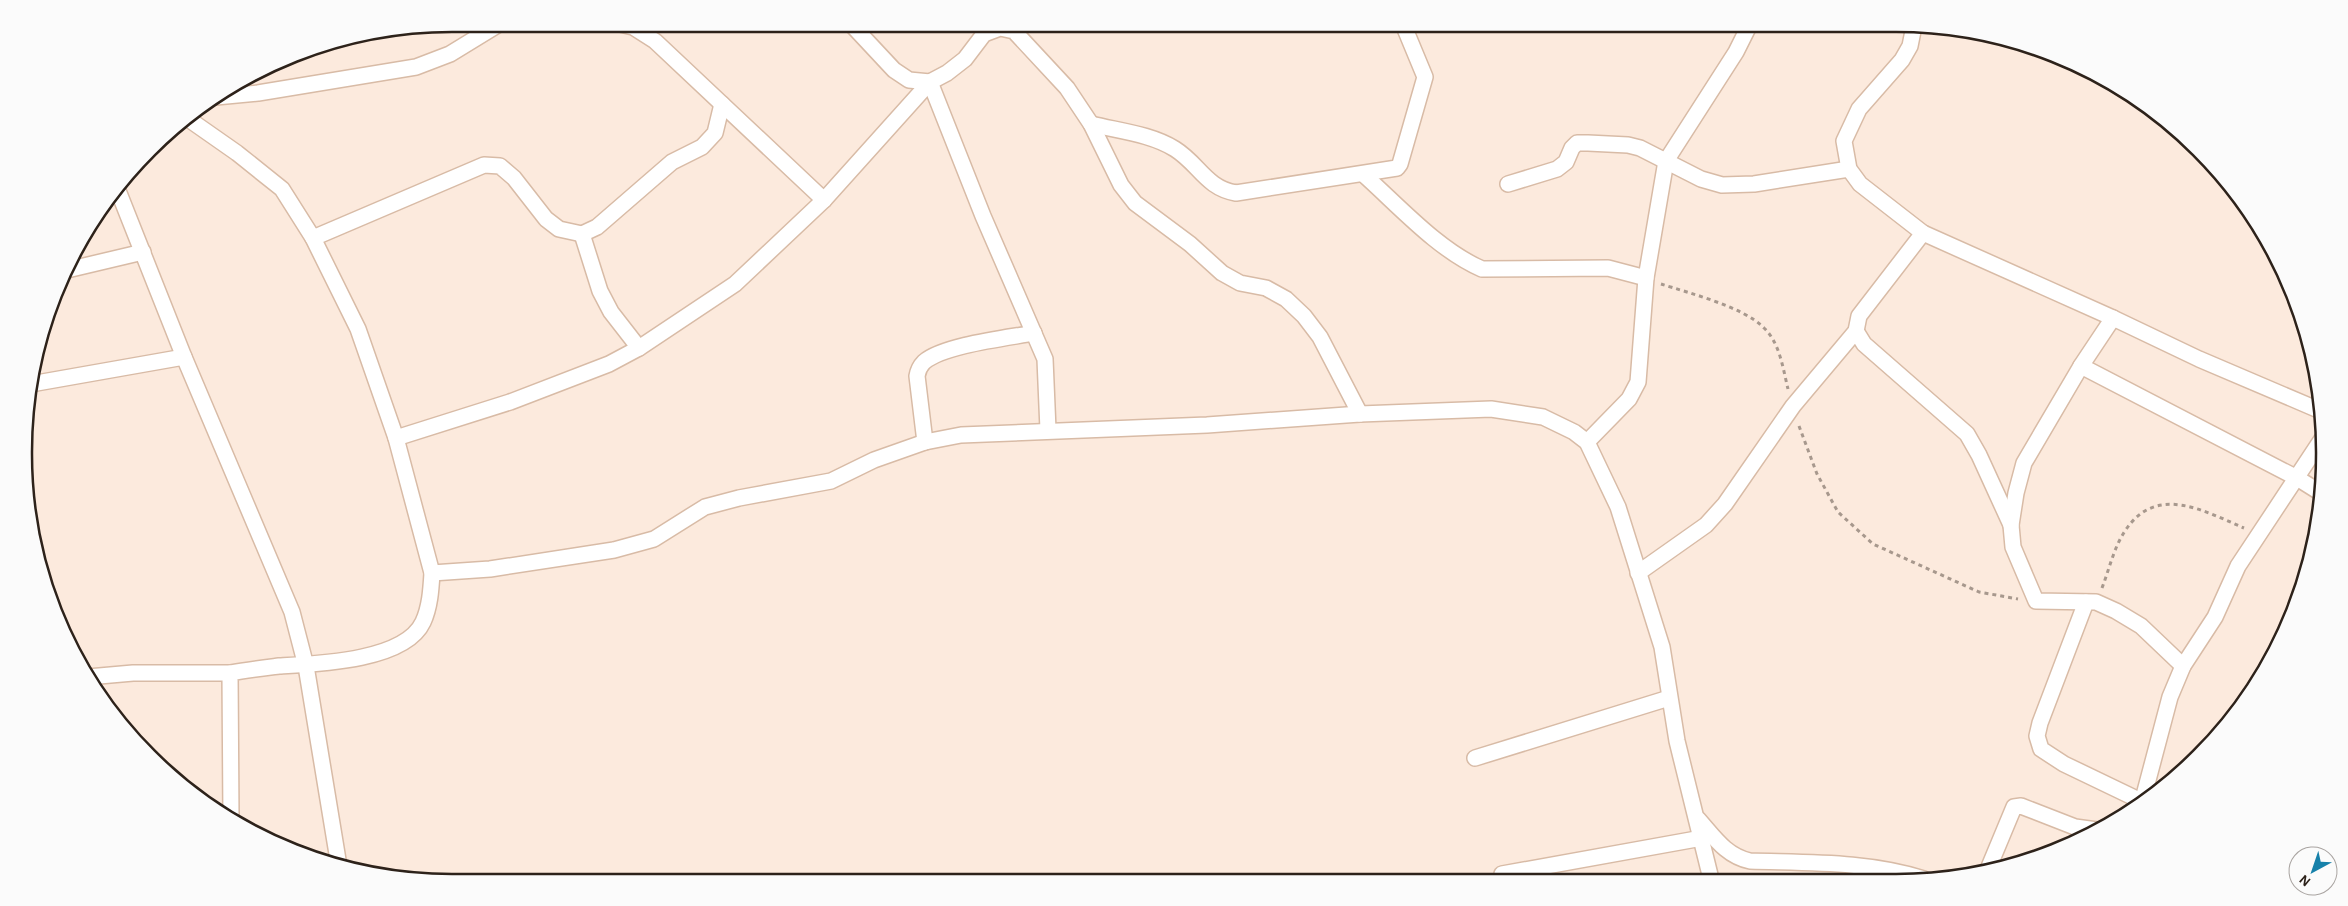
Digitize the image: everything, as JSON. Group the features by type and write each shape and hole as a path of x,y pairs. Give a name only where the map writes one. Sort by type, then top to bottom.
{"street":[{"path":"232,95 258,93 416,67 450,54 486,32"},
{"path":"640,32 655,41 824,200"},
{"path":"858,32 894,70 909,80 930,82"},
{"path":"396,438 510,402 609,364 639,348 735,284 824,200 930,82 946,74 965,60 984,34 989,32"},
{"path":"1014,32 1067,88 1091,124 1121,185 1135,203 1190,244 1222,272 1240,283 1266,288 1286,299 1304,316 1320,337 1360,414"},
{"path":"1091,124 1157,140 1191,160 1208,181 1222,191 1236,193 1397,168 1400,164 1425,77 1406,32"},
{"path":"1587,442 1629,399 1638,382 1646,278 1666,161 1736,52 1746,32"},
{"path":"1913,33 1910,46 1902,60 1859,109 1844,141 1849,169 1860,184 1923,233 2113,318 2199,360 2313,408"},
{"path":"930,82 983,216 1045,359 1048,430"},
{"path":"313,238 484,165 500,166 514,178 546,219 559,228 582,234 597,227 672,162 702,147 715,133 722,104"},
{"path":"97,676 133,673 230,673 280,666 306,666 379,654 402,644 423,623 430,594 432,573 396,438 358,328 313,238 282,190 237,152 193,122"},
{"path":"1508,184 1557,169 1566,162 1572,148 1577,144 1628,145 1640,148 1701,179 1722,185 1754,184 1849,169"},
{"path":"1362,174 1442,245 1463,261 1482,269 1608,268 1646,278"},
{"path":"120,195 184,357 292,612 306,666 338,857"},
{"path":"1638,574 1706,525 1725,504 1792,406 1856,331 1859,316 1923,233"},
{"path":"582,234 600,291 611,312 639,348"},
{"path":"76,268 143,252"},
{"path":"2113,318 2081,366 2024,463 2016,493 2011,525 2013,547 2036,601 2091,602 2116,610 2141,626 2183,666"},
{"path":"1856,331 1864,344 1967,434 1979,455 2011,525"},
{"path":"925,442 917,376 920,366 926,360 956,348 1034,333"},
{"path":"39,382 184,357"},
{"path":"2081,366 2297,478 2314,489"},
{"path":"432,573 509,566 614,550 654,539 704,507 739,498 831,481 874,460 925,442 962,435 1207,425 1360,414 1491,409 1543,417 1574,432 1587,442 1618,507 1662,648 1677,741 1710,874"},
{"path":"2144,792 2170,697 2183,666 2214,617 2238,566 2316,449"},
{"path":"2091,602 2037,736 2041,748 2064,764 2137,797"},
{"path":"230,673 231,810"},
{"path":"1475,758 1669,698"},
{"path":"1991,862 2014,807 2021,806 2074,827 2084,828"},
{"path":"1697,818 1726,851 1737,858 1750,861 1850,865 1907,874"},
{"path":"1502,874 1702,838"}],"path":[{"path":"1646,278 1733,308 1764,328 1778,351 1792,406 1817,474 1838,512 1873,544 1979,592 2012,599 2036,601"},
{"path":"2091,602 2124,532 2139,512 2164,503 2194,507 2259,534"}]}
